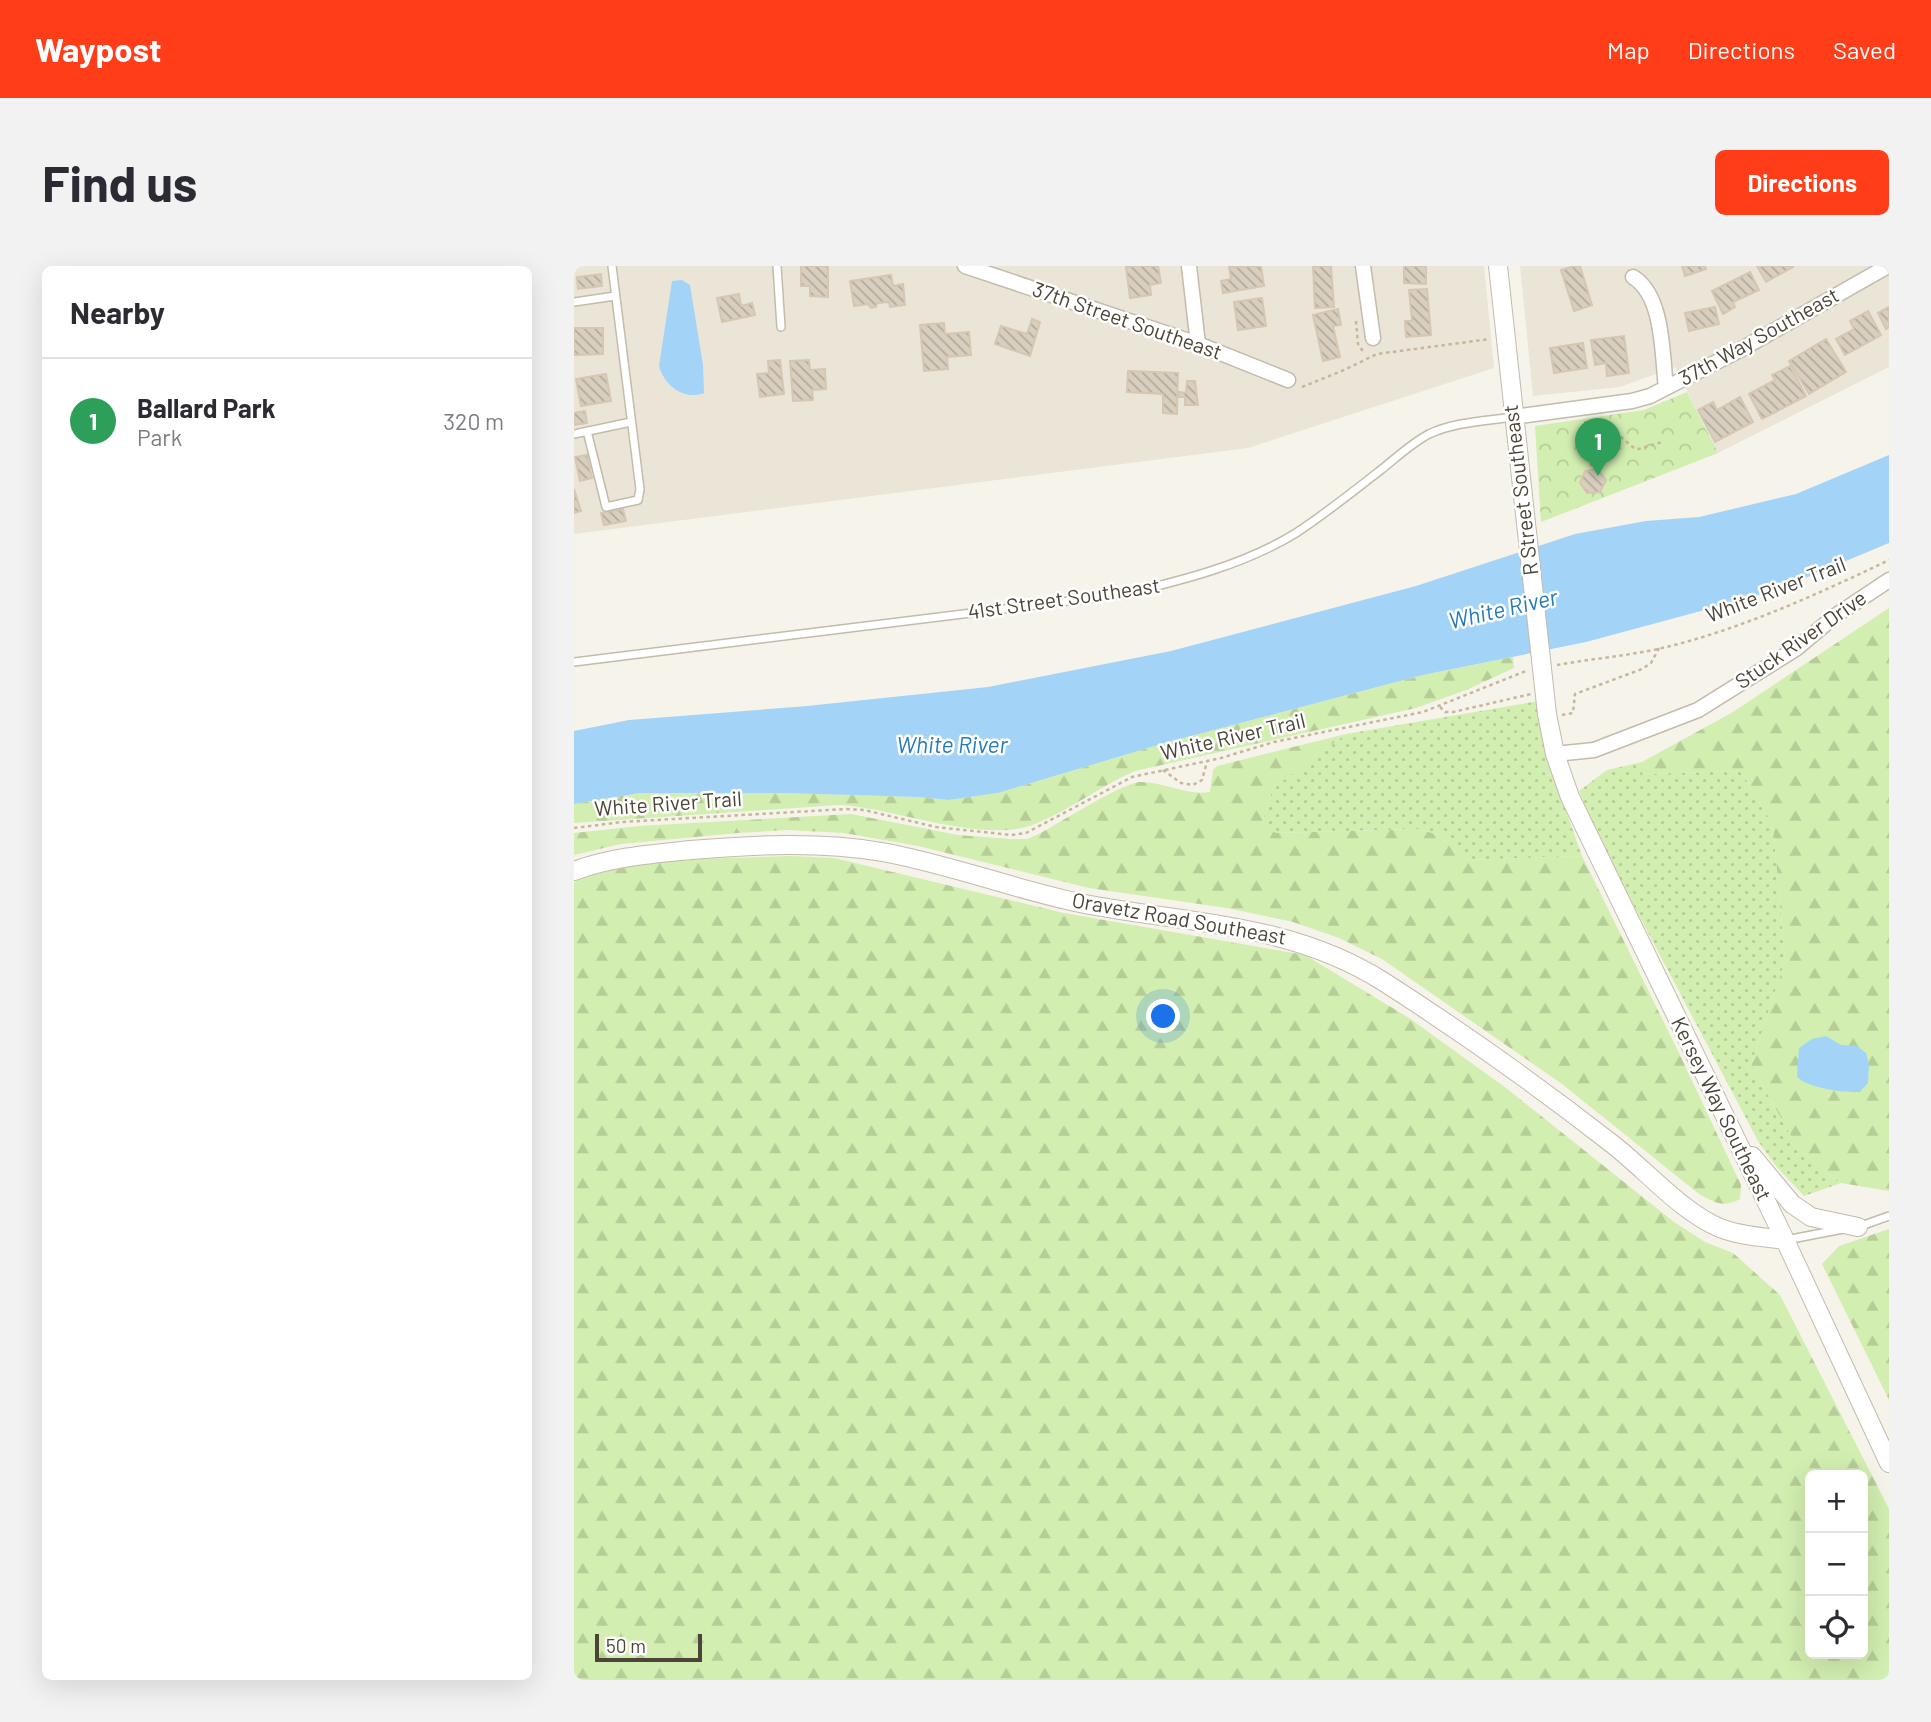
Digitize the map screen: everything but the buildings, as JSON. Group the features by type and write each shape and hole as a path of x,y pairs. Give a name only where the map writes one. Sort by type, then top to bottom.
{"street":[{"name":"37th Street Southeast","path":"965,266 1198,344 1289,380"},
{"path":"1189,266 1198,344"},
{"path":"1363,266 1373,338"},
{"name":"R Street Southeast","path":"1497,266 1547,716 1555,754"},
{"name":"37th Way Southeast","path":"1666,388 1740,350 1888,266"},
{"path":"1513,417 1632,401 1666,388 1655,303 1641,282 1633,277"},
{"name":"Stuck River Drive","path":"1555,754 1594,750 1698,710 1797,648 1843,610 1889,580"},
{"name":"Kersey Way Southeast","path":"1555,754 1570,797 1785,1240 1889,1463"},
{"name":"Oravetz Road Southeast","path":"574,871 604,861 645,854 771,845 838,847 911,858 1079,902 1285,937 1348,961 1432,1014 1611,1143 1704,1219 1735,1233 1785,1240"},
{"path":"1732,1132 1792,1204 1811,1217 1858,1227"}],"lane":[{"path":"587,431 606,506 638,500 640,489 612,266"},
{"path":"778,266 782,327"},
{"path":"574,302 615,296"},
{"name":"41st Street Southeast","path":"574,662 1125,594 1176,582 1247,557 1295,533 1431,433 1459,425 1513,417"},
{"path":"574,434 631,422"},
{"path":"1785,1240 1858,1227 1889,1216"}],"path":[{"path":"1289,380 1296,389 1377,354 1505,337"},
{"path":"1584,407 1591,470"},
{"path":"1587,436 1615,433 1639,449 1662,443"},
{"name":"White River Trail","path":"1552,665 1659,648 1773,611 1829,589 1889,560"},
{"path":"1547,716 1573,713 1575,694 1642,670 1651,663 1659,648"},
{"name":"White River Trail","path":"574,828 622,822 846,809 863,810 936,827 1019,835 1036,830 1132,777 1208,761 1274,742 1423,712 1533,669"},
{"path":"1440,705 1445,712 1452,712 1521,695 1545,693"},
{"path":"1163,770 1181,783 1193,785 1202,780 1208,761"}],"shaded area":[{"path":"574,266 1484,266 1494,368 1248,448 574,534"},
{"path":"1520,266 1889,266 1889,367 1718,453 1675,367 1620,387 1533,396"}],"green space":[{"path":"1687,392 1718,453 1541,522 1535,426 1644,410"},
{"path":"1889,608 1889,1191 1841,1183 1798,1148 1751,1065 1785,961 1773,825 1741,771 1642,774 1642,762 1733,712"},
{"path":"1513,657 1514,668 1466,690 1416,708 1135,771 1048,818 1014,829 964,828 838,805 574,823 574,804 640,793 782,793 948,800 998,793 1168,742 1423,675"},
{"path":"1539,701 1552,771 1582,856 1464,860 1439,835 1417,829 1276,833 1262,823 1273,788 1346,734"},
{"path":"1346,734 1273,788 1262,823 1276,833 1417,829 1439,835 1464,860 1582,856 1741,1185 1740,1199 1719,1203 1699,1194 1562,1084 1382,959 1339,938 1293,922 1227,908 1089,888 918,846 844,833 788,830 737,833 621,844 574,855 574,833 640,826 851,814 958,835 1027,839 1132,784 1141,782 1192,792 1210,792 1213,770 1217,766"},
{"path":"1642,762 1642,774 1741,771 1773,825 1785,961 1751,1065 1798,1148 1841,1183 1804,1196 1776,1166 1758,1141 1595,832 1579,791 1607,770"},
{"path":"790,856 834,858 1064,913 1305,955 1409,1018 1506,1088 1674,1222 1705,1242 1733,1253 1780,1295 1889,1509 1889,1680 574,1680 574,882 625,867 708,859"},
{"path":"1889,1229 1889,1400 1822,1264 1839,1246"}],"water":[{"path":"682,280 690,285 703,365 704,393 697,395 676,390 665,379 659,366 672,281"},
{"name":"White River","path":"1889,455 1889,543 1779,589 1586,642 1423,675 1168,742 998,793 948,800 782,793 640,793 574,804 574,731 629,720 807,706 988,687 1171,651 1416,586 1575,534 1646,521 1699,517 1796,494"},
{"path":"1826,1036 1841,1045 1857,1046 1866,1053 1869,1065 1868,1083 1860,1092 1818,1087 1797,1077 1799,1048 1812,1039"}],"place":[{"name":"Ballard Park","path":"1598,476"}]}
